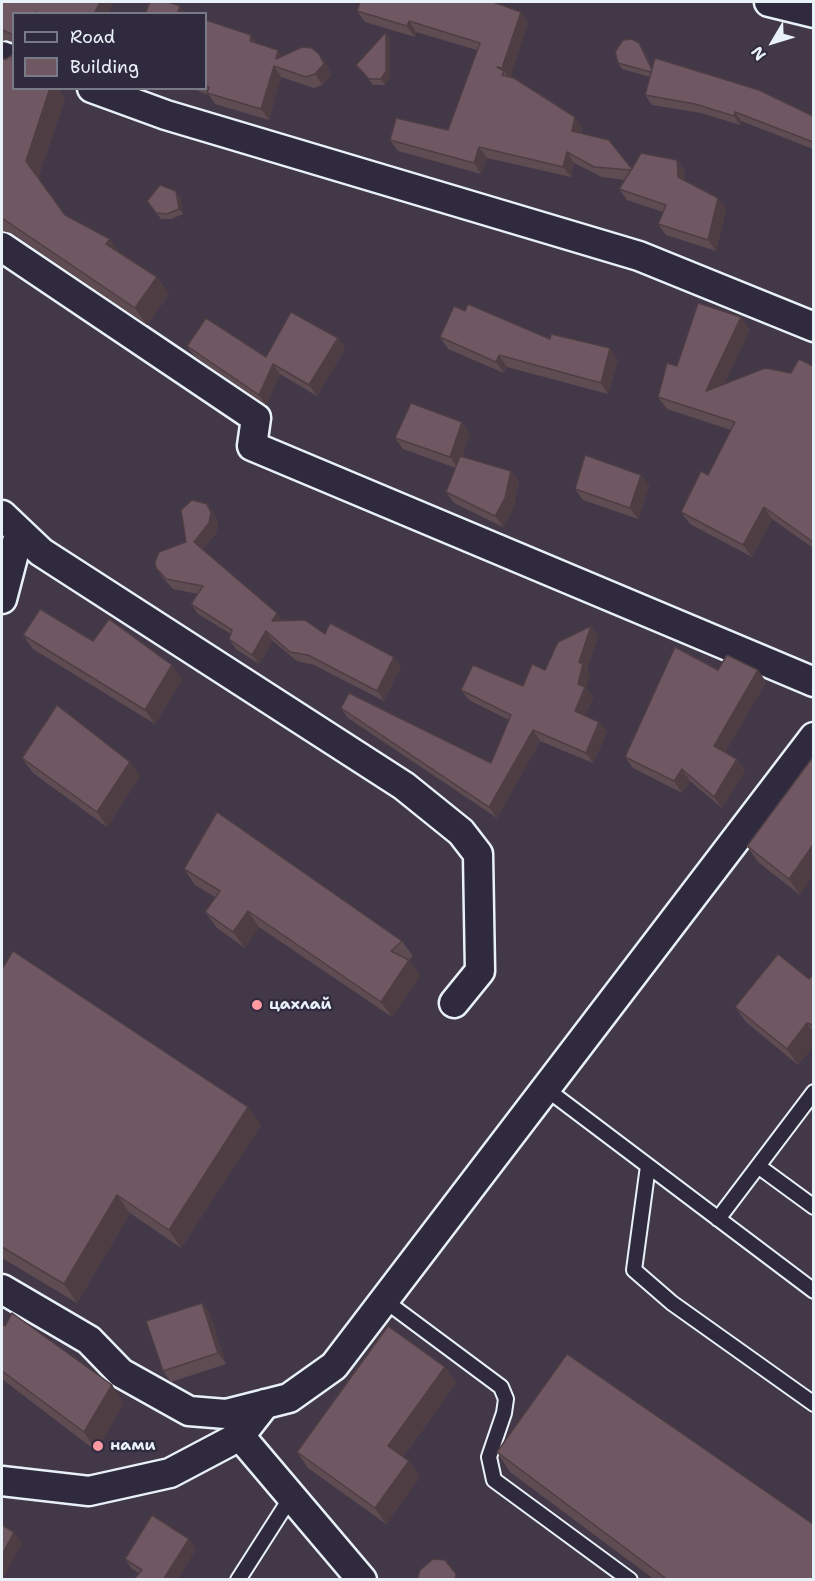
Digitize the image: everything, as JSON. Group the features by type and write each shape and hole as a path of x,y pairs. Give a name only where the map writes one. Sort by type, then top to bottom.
{"street":[{"path":"769,2 813,14"},
{"path":"97,90 166,115 639,256 813,327"},
{"path":"2,247 256,418 252,446 813,682"},
{"path":"2,599 10,524"},
{"path":"10,524 41,552 404,786 461,832 478,854 480,971 454,1003"},
{"path":"2,1289 89,1340 121,1373 189,1411 226,1414 289,1398 334,1366 813,737"},
{"path":"2,1481 89,1491 170,1473 240,1436 265,1404"},
{"path":"240,1436 363,1580"}],"lane":[{"path":"545,1088 813,1291"},
{"path":"718,1219 813,1092"},
{"path":"648,1166 634,1270 672,1303 813,1404"},
{"path":"758,1166 813,1207"},
{"path":"384,1300 501,1387 506,1399 504,1413 489,1457 494,1480 630,1580"},
{"path":"238,1580 291,1497"}],"building":[{"path":"2,2 100,2 95,12 12,12 12,34 2,30"},
{"path":"150,2 168,2 180,6 178,12 146,12"},
{"path":"360,2 493,2 521,12 502,68 497,67 504,71 502,75 514,78 575,117 572,131 609,140 632,169 641,153 677,160 678,177 718,198 708,240 658,224 666,205 619,189 631,170 594,167 567,152 563,167 479,147 474,163 390,140 396,118 448,130 480,43 409,21 407,26 357,11"},
{"path":"207,20 251,35 250,41 278,50 276,59 302,47 312,48 319,54 324,64 315,74 306,77 274,66 261,109 207,93 209,87 207,86"},
{"path":"386,32 386,71 381,79 369,79 356,65"},
{"path":"632,39 639,43 651,72 618,63 615,52 623,40"},
{"path":"12,55 12,90 49,90 26,161 65,215 110,239 106,244 157,277 135,308 2,218 2,59"},
{"path":"655,58 759,90 813,116 813,142 735,112 734,116 695,104 645,95"},
{"path":"160,185 176,191 179,209 167,214 156,213 147,201"},
{"path":"698,303 741,317 706,391 765,368 791,373 799,359 813,366 813,542 764,507 743,545 681,512 701,471 708,475 735,422 658,397 667,363 677,366"},
{"path":"468,304 550,339 551,334 610,348 601,383 499,355 496,362 440,337 454,306 465,311"},
{"path":"291,312 338,338 309,385 273,364 259,395 187,346 206,318 266,357"},
{"path":"411,403 462,422 450,457 395,438"},
{"path":"585,455 641,475 630,508 575,489"},
{"path":"460,456 511,471 505,498 495,516 446,492"},
{"path":"192,500 207,504 211,513 209,523 194,542 277,613 272,621 305,620 325,634 330,623 394,657 377,691 308,655 290,652 266,631 252,655 229,639 232,630 191,604 203,586 166,579 156,568 155,562 159,552 186,542 181,510"},
{"path":"40,609 93,641 109,619 172,665 145,710 23,635"},
{"path":"591,626 579,662 583,664 578,684 585,687 575,711 599,722 586,753 533,730 489,807 341,708 349,693 491,763 511,715 461,690 473,665 523,686 532,664 545,670 558,642"},
{"path":"675,647 718,670 727,655 758,670 714,746 737,759 714,797 682,769 674,781 625,757"},
{"path":"57,705 130,762 97,812 22,758"},
{"path":"813,757 813,845 789,879 747,846"},
{"path":"217,812 402,941 391,951 409,960 381,1002 248,911 233,932 205,912 220,891 184,869"},
{"path":"13,951 248,1107 169,1230 117,1195 64,1284 2,1247 2,969"},
{"path":"778,954 809,979 813,974 813,1025 807,1023 787,1049 735,1007"},
{"path":"202,1303 218,1353 163,1371 146,1321"},
{"path":"12,1313 112,1385 84,1432 2,1371 2,1324 5,1326"},
{"path":"388,1326 445,1367 388,1446 409,1461 375,1508 297,1452"},
{"path":"567,1354 813,1524 813,1580 668,1580 497,1452"},
{"path":"152,1515 189,1539 163,1580 133,1580 142,1570 125,1559"},
{"path":"2,1525 14,1532 2,1555"},
{"path":"433,1559 445,1560 456,1574 455,1580 419,1580 420,1570"}],"place":[{"name":"цахлай","path":"257,1005"},
{"name":"нами","path":"98,1446"}]}
